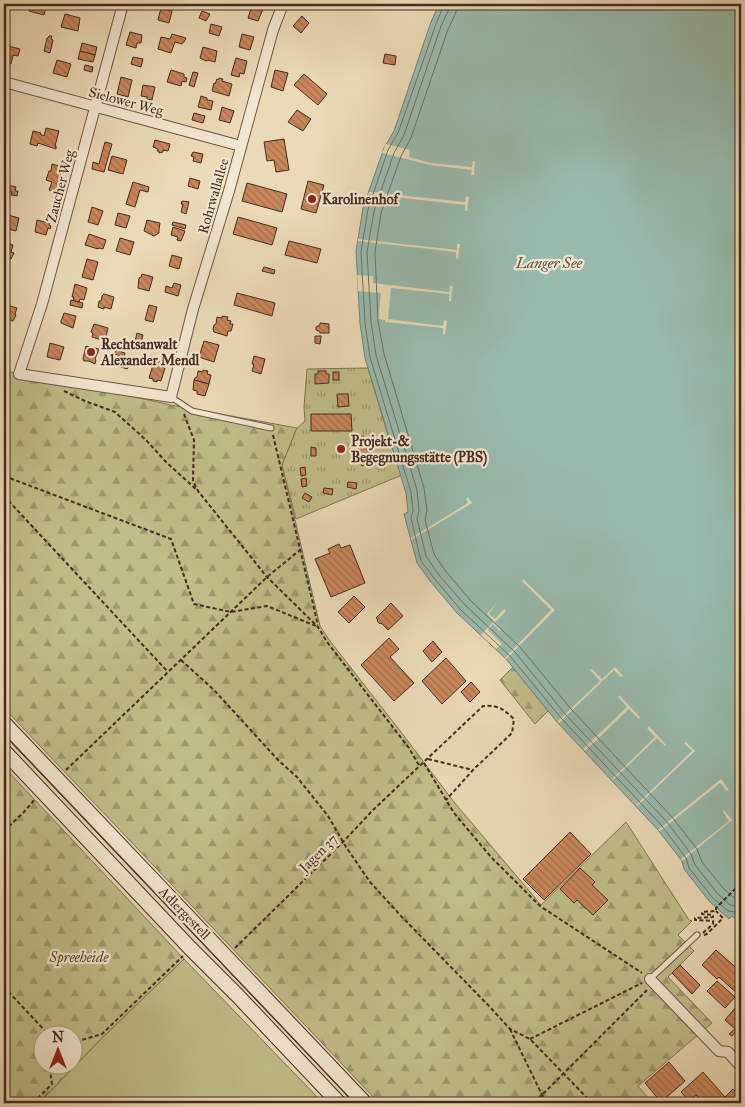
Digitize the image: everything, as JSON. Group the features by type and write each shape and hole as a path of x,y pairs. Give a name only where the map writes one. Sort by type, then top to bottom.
{"main road":[{"name":"Adlergestell","path":"4,724 57,779 339,1103"},
{"name":"Adlergestell","path":"4,750 190,948 219,963 366,1103"}],"street":[{"name":"Zaucher Weg","path":"54,379 19,374 37,323 123,4"},
{"name":"Rohrwallallee","path":"171,397 193,309 242,146 273,30 283,4"},
{"name":"Sielower Weg","path":"4,82 242,146"},
{"path":"54,379 171,397"},
{"path":"652,981 719,1051 728,1052 741,1067"}],"lane":[{"path":"171,397 192,411 271,428"},
{"path":"652,981 697,935"}],"path":[{"path":"54,379 62,390 115,412 198,491 267,578 318,627 327,642 409,748 420,766"},
{"path":"184,413 194,440 194,481 198,491"},
{"path":"271,428 318,627"},
{"path":"4,476 171,539 194,604 231,612 267,606 318,627"},
{"path":"4,496 168,672"},
{"path":"57,779 267,578 300,550"},
{"path":"181,660 214,690 279,761 297,776 328,816 370,882 510,1029 546,1103"},
{"name":"Jagen 37","path":"219,963 343,842 373,810 483,706 494,705 504,710 514,719 512,733 473,770"},
{"path":"428,759 473,770 446,800"},
{"path":"424,763 454,813 491,857 540,906 652,981"},
{"path":"4,831 37,797"},
{"path":"716,911 716,908 741,884"},
{"path":"716,911 723,918 706,933 713,924 713,921 695,920 695,918 713,917 713,915 702,914 702,912 716,911"},
{"path":"82,1040 102,1034 184,954"},
{"path":"530,1039 652,981"},
{"path":"534,1103 652,981"},
{"path":"4,987 39,1024"},
{"path":"510,1029 530,1039 592,1103"},
{"path":"33,1103 52,1084 50,1074"}],"green space":[{"name":"Projekt-& Begegnungsstätte (PBS)","path":"368,368 402,475 296,519 282,465 297,428 305,421 304,407 307,369"},
{"path":"4,371 54,379 171,405 297,428 282,465 320,626 454,802 541,905 626,822 689,920 692,921 678,935 694,951 668,977 712,1023 638,1086 652,1103 379,1103 4,708"},
{"path":"513,667 548,711 535,724 500,680"},
{"name":"Spreeheide","path":"4,767 184,959 82,1059 82,1024 32,1024 32,1074 67,1074 39,1103 4,1103"},
{"path":"184,959 323,1103 39,1103 67,1074 82,1074 82,1059"}],"water":[{"name":"Langer See","path":"439,4 741,4 741,924 732,916 729,919 709,901 684,869 682,861 658,830 557,722 506,659 457,613 417,563 404,514 408,512 406,493 365,358 360,323 356,251 363,208 384,148 394,131 431,22"}],"pier":[{"path":"386,144 410,150 409,157 430,163 472,167 473,161 475,161 474,175 471,175 472,170 430,165 382,153"},
{"path":"369,192 465,202 466,196 469,197 467,211 465,211 465,205 368,194"},
{"path":"358,239 457,250 457,244 460,244 458,259 456,258 456,252 358,241"},
{"path":"357,275 373,276 373,283 449,292 450,286 453,286 451,301 449,301 449,294 391,288 388,319 443,326 444,320 447,321 445,335 443,334 443,328 385,322 385,320 378,319 381,293 358,291"},
{"path":"468,497 472,503 411,540 411,538 468,503 466,499"},
{"path":"523,579 555,610 506,659 551,610 522,581"},
{"path":"497,603 489,614 495,619 504,609 506,611 494,623 501,630 493,624 488,630 502,644 496,649 481,635 494,621 487,614"},
{"path":"615,667 623,676 621,677 614,670 559,723 557,722 600,681 590,670 592,669 602,679"},
{"path":"619,695 640,717 639,719 629,709 585,751 583,749 627,707 618,697"},
{"path":"649,726 666,745 657,738 613,780 655,737 647,728"},
{"path":"686,742 695,751 637,806 692,751 684,743"},
{"path":"721,779 729,790 727,791 720,783 660,831 658,830"},
{"path":"724,810 732,820 682,861 681,859 729,821 723,812"}],"building":[{"path":"31,4 47,4 44,15 29,11"},
{"path":"252,5 263,9 258,21 248,18"},
{"path":"161,8 172,11 169,23 158,20"},
{"path":"202,11 210,14 206,21 199,18"},
{"path":"65,14 80,18 78,31 61,27"},
{"path":"302,16 309,23 301,33 293,26"},
{"path":"211,24 222,27 219,36 209,33"},
{"path":"130,32 142,35 141,43 137,43 136,48 126,45"},
{"path":"172,34 186,38 182,44 175,42 171,53 158,49 161,37 170,39"},
{"path":"242,34 254,37 250,50 239,47"},
{"path":"49,36 52,36 51,39 53,40 50,53 44,51"},
{"path":"82,43 97,47 95,55 80,51"},
{"path":"8,46 20,49 18,56 13,55 11,64 4,62"},
{"path":"203,47 217,51 215,62 200,58"},
{"path":"80,51 95,55 93,62 78,59"},
{"path":"385,54 396,56 395,65 383,63"},
{"path":"133,57 143,59 141,67 131,64"},
{"path":"236,58 247,61 244,74 240,73 239,77 231,75"},
{"path":"57,60 71,64 67,77 53,73"},
{"path":"85,65 93,67 92,72 84,70"},
{"path":"171,70 184,74 184,77 187,78 186,82 182,81 181,86 167,82"},
{"path":"275,70 288,73 283,91 271,87"},
{"path":"193,72 198,73 194,87 189,85"},
{"path":"304,74 327,94 318,105 294,85"},
{"path":"121,77 132,80 128,97 117,94"},
{"path":"219,78 232,84 229,96 212,91 214,83"},
{"path":"143,85 155,87 152,100 141,96"},
{"path":"201,96 213,101 211,110 198,107"},
{"path":"222,107 234,111 230,123 219,120"},
{"path":"297,110 311,119 303,131 288,122"},
{"path":"194,113 205,116 203,123 192,120"},
{"path":"46,128 59,131 56,149 38,143 37,146 30,144 33,131 44,136"},
{"path":"284,139 289,170 276,172 274,160 267,161 264,142"},
{"path":"155,140 170,144 168,151 163,150 163,152 159,153 158,149 153,147"},
{"path":"105,142 112,144 104,172 92,169 93,162 99,164"},
{"path":"193,152 203,154 201,163 193,161 194,157 191,156"},
{"path":"112,156 127,160 123,174 108,170"},
{"path":"52,164 62,167 58,192 49,190 52,182 46,180 49,171 51,171"},
{"path":"190,178 200,181 198,189 188,186"},
{"path":"308,181 324,185 316,213 301,209"},
{"path":"133,182 149,187 148,192 140,190 135,207 126,204"},
{"path":"247,183 287,194 282,212 242,201"},
{"path":"8,185 16,187 15,191 18,191 17,196 11,195 12,192 7,191"},
{"path":"182,201 189,202 186,214 181,212"},
{"path":"92,207 103,211 98,225 88,222"},
{"path":"118,213 130,216 126,228 115,225"},
{"path":"8,215 19,218 16,231 4,228"},
{"path":"238,217 277,228 272,245 233,234"},
{"path":"37,220 49,223 51,226 50,229 48,228 46,235 35,232"},
{"path":"147,220 160,223 159,233 154,236 144,231"},
{"path":"173,222 186,225 185,229 172,225"},
{"path":"173,227 185,231 181,241 177,240 178,237 171,235"},
{"path":"89,234 106,240 103,249 85,245"},
{"path":"120,238 134,242 130,255 116,251"},
{"path":"289,241 321,249 317,263 285,255"},
{"path":"4,242 13,245 11,252 14,253 9,260 4,258"},
{"path":"172,255 182,258 179,269 169,266"},
{"path":"87,259 98,262 93,280 82,277"},
{"path":"264,267 275,270 274,274 262,271"},
{"path":"142,274 153,277 149,291 138,288 139,278"},
{"path":"174,283 181,285 178,296 165,292 166,286 172,288"},
{"path":"75,284 87,288 84,300 80,299 79,302 73,301 74,297 72,297"},
{"path":"237,293 275,303 272,316 234,305"},
{"path":"104,294 114,297 111,309 98,307 99,301 101,301"},
{"path":"71,300 83,303 82,308 70,305"},
{"path":"4,304 17,308 13,321 4,321"},
{"path":"149,305 157,307 153,322 145,320"},
{"path":"64,313 76,316 73,328 61,323"},
{"path":"222,316 228,317 227,320 231,321 230,324 233,324 227,336 214,332 213,329 217,317 222,318"},
{"path":"320,323 329,324 329,333 320,333 316,330"},
{"path":"94,324 108,328 105,341 92,337 93,334 91,332"},
{"path":"137,333 143,335 141,343 135,341"},
{"path":"315,336 321,336 320,344 315,343"},
{"path":"204,341 219,345 214,362 199,357"},
{"path":"50,343 64,347 60,360 47,357"},
{"path":"86,346 99,349 95,364 83,359"},
{"path":"116,350 125,353 124,357 114,354"},
{"path":"115,356 122,356 129,360 127,369 112,364 111,362"},
{"path":"254,356 265,359 261,374 252,371"},
{"path":"157,361 163,363 162,367 165,368 161,381 157,380 157,382 149,378 153,365"},
{"path":"203,370 208,371 207,374 211,375 209,384 194,380 197,377 198,371 203,372"},
{"path":"318,371 326,371 326,374 329,374 329,383 315,384 315,374 318,374"},
{"path":"333,372 339,372 339,380 333,380"},
{"path":"194,380 209,384 205,396 197,394 197,391 193,390"},
{"path":"337,394 348,394 349,406 338,407"},
{"path":"311,414 351,414 352,431 311,431"},
{"path":"364,436 368,452 371,452 374,464 362,466 356,437"},
{"path":"311,447 316,448 316,456 311,456"},
{"path":"305,467 306,475 301,476 300,468"},
{"path":"306,478 307,486 302,487 301,479"},
{"path":"348,482 357,483 356,489 347,487"},
{"path":"324,488 333,489 332,495 323,493"},
{"path":"305,493 312,497 309,502 302,498"},
{"path":"339,544 341,548 350,545 365,583 331,597 315,559 330,553 328,549"},
{"path":"354,596 365,607 349,623 338,612"},
{"path":"391,603 403,616 388,630 376,618"},
{"path":"389,638 399,649 390,657 414,683 394,701 361,665"},
{"path":"433,641 442,652 432,662 423,651"},
{"path":"446,658 466,681 442,704 422,681"},
{"path":"471,682 480,692 470,702 461,692"},
{"path":"570,832 591,854 544,900 523,879"},
{"path":"580,868 595,882 592,885 608,900 593,915 577,900 574,903 560,889"},
{"path":"716,950 741,972 740,996 702,965"},
{"path":"680,965 700,985 692,994 672,973"},
{"path":"717,981 735,997 725,1008 707,991"},
{"path":"741,1001 741,1027 732,1036 729,1034 735,1029 725,1020"},
{"path":"669,1062 685,1081 661,1102 645,1083"},
{"path":"703,1072 725,1097 733,1089 738,1094 731,1103 704,1103 696,1095 689,1101 681,1092"}],"tram line":[{"path":"4,735 354,1103"}],"place":[{"name":"Karolinenhof","path":"312,199"},
{"name":"Rechtsanwalt Alexander Mendl","path":"91,352"},
{"name":"Projekt-& Begegnungsstätte (PBS)","path":"341,449"}]}
